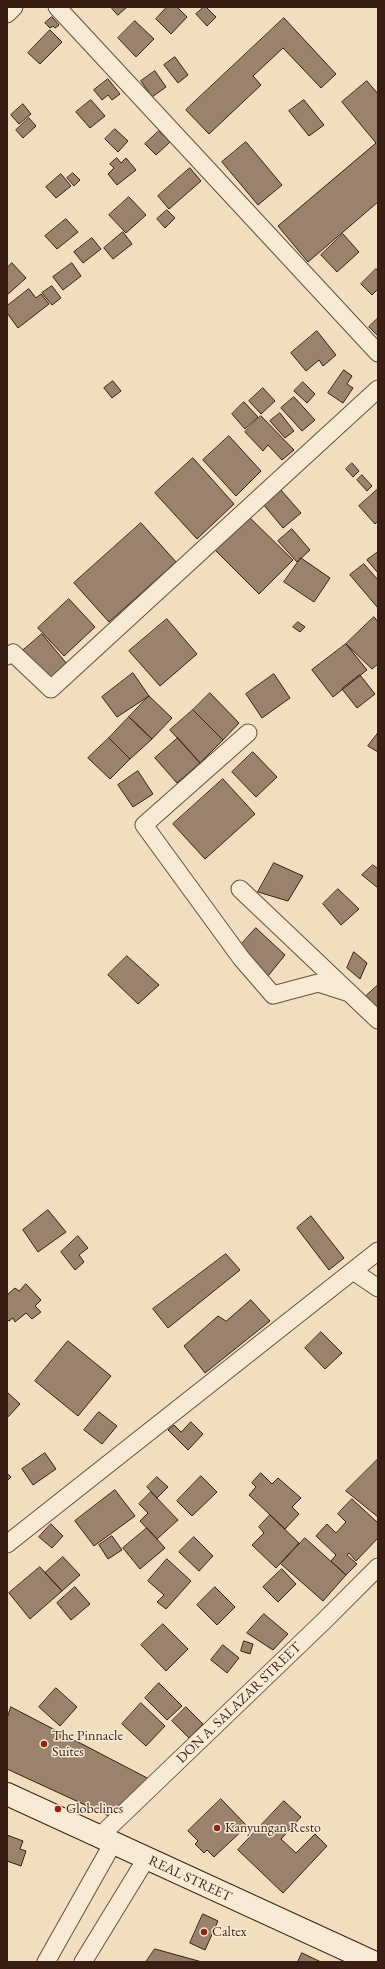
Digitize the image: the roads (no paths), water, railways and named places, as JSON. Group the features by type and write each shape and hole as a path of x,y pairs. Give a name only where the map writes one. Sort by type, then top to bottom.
{"main road":[{"name":"REAL STREET","path":"7,1794 373,1962"}],"street":[{"path":"7,14 14,7"},
{"path":"57,7 378,353"},
{"path":"7,656 13,653 51,689 378,389"},
{"path":"248,733 144,825 241,958 273,995 318,983 349,993"},
{"path":"240,888 378,1020"},
{"path":"7,1544 378,1251"},
{"path":"353,1271 378,1288"},
{"name":"DON A. SALAZAR STREET","path":"46,1962 106,1840 378,1567"},
{"path":"83,1962 146,1859"}],"place":[{"name":"The Pinnacle Suites","path":"44,1744"},
{"name":"Globelines","path":"58,1809"},
{"name":"Kanyungan Resto","path":"217,1828"},
{"name":"Caltex","path":"204,1932"}]}
